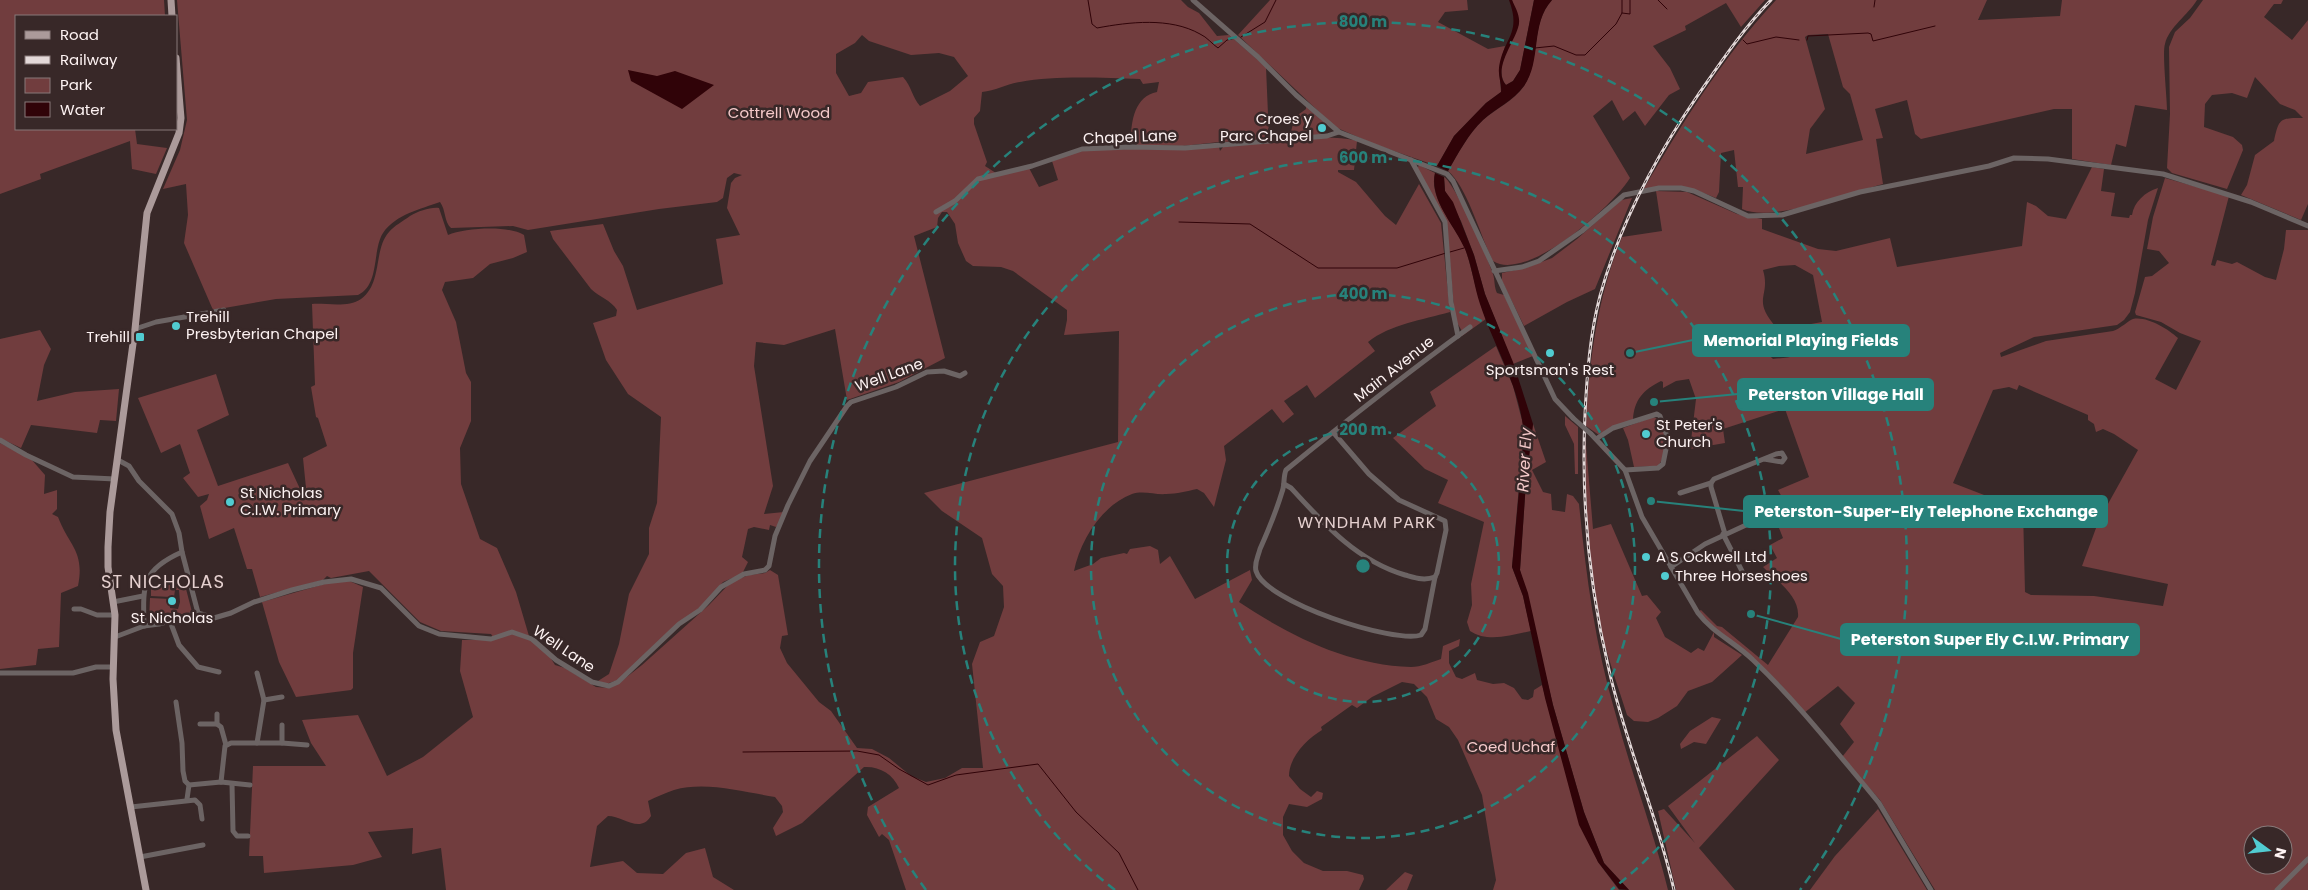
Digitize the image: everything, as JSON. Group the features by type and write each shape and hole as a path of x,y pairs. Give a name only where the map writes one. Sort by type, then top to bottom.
{"main road":[{"path":"171,0 172,15"},
{"path":"146,890 117,739 113,667 115,615 108,567 108,547 110,512 135,329 147,213 179,133 181,118 178,82"}],"street":[{"path":"1193,0 1258,56 1296,95 1339,132 1447,174 1453,180 1555,399 1625,470 1642,517 1706,623 1752,659 1870,792 1896,830 1931,890"},
{"name":"Chapel Lane","path":"936,212 955,201 978,179 1032,166 1082,149 1130,147 1185,148 1327,136 1339,132"},
{"path":"1494,271 1539,261 1582,230 1624,195 1659,188 1681,188 1694,191 1748,216 1782,215 1860,192 1989,166 2014,158 2048,159 2164,174 2251,202 2308,226"},
{"path":"1411,160 1444,222 1451,302 1458,336"},
{"path":"135,329 156,322 224,310"},
{"name":"Main Avenue","path":"1435,576 1425,629 1421,635 1411,638 1328,618 1298,605 1273,590 1259,577 1255,562 1284,484 1286,470 1470,327"},
{"name":"Well Lane","path":"115,637 144,626 198,613 214,618 231,613 254,602 292,590 324,582 351,579 381,588 419,626 439,634 491,638 512,632 532,639 556,660 592,682 609,686 618,682 679,624 700,610 721,587 744,574 766,570 775,536 810,461 851,402 896,387 927,372 944,371 960,376 965,373"},
{"path":"1596,440 1613,428 1657,414 1660,416 1668,439 1663,464 1658,468 1625,470"},
{"path":"1284,484 1291,488 1342,539 1367,560 1389,570 1417,579 1423,580 1435,576 1446,530 1446,521 1399,500 1370,474 1333,432"},
{"path":"0,440 26,455 73,477 116,478"},
{"path":"118,460 129,466 139,481 172,514 179,533 198,613"},
{"path":"1680,493 1711,483 1714,479 1764,460"},
{"path":"1711,483 1724,534 1745,576"},
{"path":"1671,567 1724,534 1759,519"},
{"path":"144,626 143,596 152,569 166,559 182,552"},
{"path":"113,602 143,596"},
{"path":"74,609 80,609 97,615 115,615"},
{"path":"170,621 179,645 198,666 219,672"},
{"path":"0,673 73,672 96,667 113,667"},
{"path":"257,673 264,700 257,743"},
{"path":"264,700 282,697"},
{"path":"176,702 185,781 190,785 221,782 250,785"},
{"path":"217,714 217,724 222,729 222,737 226,745"},
{"path":"200,724 217,724"},
{"path":"282,725 282,743"},
{"path":"226,745 282,743 307,746"},
{"path":"221,782 223,750 226,745"},
{"path":"232,784 230,799 233,831 237,836 248,836"},
{"path":"187,799 190,785"},
{"path":"131,807 148,804 170,804 187,799 197,800 200,803 202,819"},
{"path":"140,857 202,845"},
{"path":"2277,890 2308,859"}],"green space":[{"path":"0,0 164,0 165,15 15,15 15,130 135,130 137,144 167,148 156,174 132,169 130,141 40,174 41,179 0,194"},
{"path":"177,0 1181,0 1188,7 1199,13 1217,36 1229,35 1266,67 1269,138 1224,142 1219,140 1219,142 1182,146 1137,145 1131,139 1133,117 1144,98 1157,92 1159,82 1143,84 1140,79 1096,78 1034,80 982,92 980,111 974,118 974,124 987,162 985,166 999,175 1029,168 1039,187 1058,180 1052,161 1083,150 1219,147 1220,151 1223,147 1291,139 1327,138 1357,141 1354,170 1338,170 1338,172 1356,182 1385,216 1396,225 1419,184 1441,223 1450,312 1407,323 1377,336 1368,342 1375,351 1315,398 1307,385 1284,401 1294,414 1283,423 1272,409 1224,446 1226,460 1214,507 1204,493 1197,489 1170,494 1136,493 1121,500 1111,507 1094,526 1081,548 1074,571 1093,564 1101,558 1127,554 1130,549 1150,546 1158,550 1160,564 1170,556 1195,599 1250,570 1252,580 1239,602 1299,637 1342,655 1388,665 1411,667 1441,659 1443,646 1460,639 1459,646 1449,651 1449,663 1456,677 1462,679 1475,673 1477,680 1493,684 1504,683 1514,688 1522,699 1528,700 1533,697 1534,690 1542,685 1562,758 1598,862 1619,890 1493,890 1496,880 1482,795 1458,740 1449,727 1436,719 1427,697 1414,684 1402,682 1372,697 1357,708 1352,705 1321,727 1322,730 1311,738 1295,755 1290,769 1289,776 1300,789 1311,797 1317,791 1323,793 1322,799 1307,807 1289,804 1283,817 1283,835 1292,851 1304,863 1323,871 1347,871 1363,875 1364,879 1359,890 906,890 889,840 882,834 879,837 867,815 868,807 899,788 885,772 870,767 864,767 802,823 776,836 773,828 783,812 782,806 775,797 712,787 674,790 648,801 651,816 642,824 631,823 608,816 597,826 590,867 623,861 637,873 663,874 686,853 705,848 713,877 734,890 446,890 441,848 412,854 413,828 368,832 382,857 353,865 264,873 263,856 249,856 253,766 326,766 311,743 302,720 358,715 387,776 423,757 473,717 460,671 462,640 495,640 491,634 441,631 420,622 369,571 331,578 327,576 323,580 260,597 252,569 247,569 234,528 209,539 200,506 207,500 209,494 198,497 183,478 190,473 180,444 161,453 138,398 216,374 229,415 197,430 218,486 288,463 301,491 306,488 303,458 327,446 318,418 316,417 311,387 315,385 312,304 344,304 361,299 368,292 372,284 384,239 391,230 410,216 424,210 439,208 448,235 465,231 497,229 524,235 527,252 490,264 473,278 445,282 442,290 456,322 466,373 471,382 471,421 460,448 461,484 480,539 497,548 516,592 529,636 550,657 555,665 565,668 596,687 609,688 619,683 642,665 709,605 731,582 770,570 778,575 788,635 782,636 780,648 787,663 819,702 831,711 857,748 872,749 889,758 911,776 926,782 945,778 962,768 983,768 972,664 980,642 994,636 1004,607 1003,586 992,574 982,538 942,511 924,493 1118,442 1119,331 1064,335 1067,310 1013,271 1001,267 973,266 966,261 958,243 955,224 947,212 942,212 938,218 937,227 914,236 945,358 899,382 847,400 835,329 784,345 756,342 754,366 773,486 764,514 784,512 781,521 776,527 770,525 769,530 754,527 748,529 742,557 748,562 742,574 723,582 699,610 679,622 618,680 606,684 598,681 609,674 619,644 629,594 649,554 649,528 657,503 661,417 628,394 606,360 593,323 616,316 617,310 612,304 591,289 553,239 550,231 603,224 614,251 623,266 637,310 723,284 716,239 740,235 727,208 731,183 735,178 742,175 734,173 727,178 723,198 717,202 659,209 528,230 513,226 451,228 447,223 440,202 409,213 388,226 380,240 370,283 358,295 276,299 213,310 184,243 188,215 186,184 163,189 180,150 187,120","holes":["862,35 869,41 911,55 939,53 954,57 968,76 950,91 920,106 903,77 868,82 861,93 849,96 836,73 836,54 855,43"]},
{"path":"1270,0 1467,0 1468,10 1445,12 1438,22 1488,49 1505,46 1499,68 1501,92 1486,103 1454,136 1437,166 1374,144 1335,127 1238,35"},
{"path":"1512,0 1534,0 1520,70 1513,81 1506,85 1501,71 1505,54 1519,23"},
{"path":"1552,0 1765,0 1741,27 1726,3 1685,26 1686,30 1653,46 1670,68 1680,89 1669,95 1645,126 1635,111 1623,121 1612,100 1593,116 1630,178 1621,191 1606,206 1568,238 1547,252 1526,261 1508,265 1493,261 1461,188 1448,171 1473,131 1488,116 1515,96 1524,86 1532,65 1541,20"},
{"path":"1776,0 1987,0 1978,20 2060,16 2062,0 2197,0 2170,32 2165,44 2164,65 2167,110 2135,105 2126,147 2116,144 2111,165 2072,159 2072,109 2054,109 1921,139 1915,134 1907,100 1875,109 1883,138 1876,139 1883,184 1832,200 1791,210 1755,212 1742,209 1743,187 1738,187 1734,150 1721,153 1719,192 1716,198 1696,190 1643,190 1704,91 1756,22","holes":["1828,34 1843,87 1850,94 1863,140 1806,154 1810,129 1825,109 1805,37 1808,35"]},
{"path":"2203,0 2283,0 2281,4 2274,4 2264,17 2292,40 2308,20 2308,204 2301,220 2241,195 2247,185 2255,155 2274,141 2279,124 2289,118 2303,118 2295,110 2280,104 2255,77 2247,98 2232,93 2212,95 2205,104 2204,127 2233,137 2242,145 2243,150 2227,189 2172,173 2167,168 2170,114 2169,47 2175,32 2190,18"},
{"path":"1306,105 1326,124 1319,127 1322,135 1290,135 1295,117 1306,109"},
{"path":"1419,165 1435,173 1434,183 1439,203 1466,251 1486,319 1462,336 1463,333 1455,319 1446,220 1417,169"},
{"path":"2092,167 2104,169 2101,191 2115,193 2111,216 2129,218 2141,198 2158,188 2148,220 2135,293 2130,312 2124,320 2117,325 2034,337 2000,353 2001,357 2046,341 2113,331 2133,319 2145,319 2163,327 2178,338 2155,379 2176,390 2201,341 2180,333 2161,322 2136,315 2135,312 2145,277 2152,276 2169,263 2159,251 2147,249 2153,217 2165,178 2229,196 2211,265 2215,266 2217,260 2232,264 2237,262 2265,277 2276,280 2284,249 2286,230 2308,230 2308,857 2293,872 2293,825 2243,825 2243,875 2290,875 2275,890 1935,890 1880,800 1842,757 1854,742 1840,724 1855,703 1838,686 1804,713 1780,684 1707,621 1699,611 1701,610 1717,626 1722,627 1768,665 1798,617 1798,609 1791,595 1763,567 1777,558 1770,545 1783,538 1779,528 1795,521 1778,490 1809,477 1785,409 1723,429 1725,443 1690,449 1696,399 1689,379 1676,381 1663,388 1663,382 1661,381 1649,388 1641,396 1635,407 1633,420 1599,435 1586,426 1592,354 1606,283 1622,237 1662,231 1656,191 1687,192 1737,214 1762,219 1762,229 1818,249 1836,251 1890,238 1897,267 2022,246 2027,202 2036,206 2048,216 2066,219","holes":["1795,265 1813,275 1822,322 1811,324 1802,352 1798,355 1773,359 1767,353 1773,343 1776,327 1765,310 1763,303 1765,286 1763,270","2019,385 2088,415 2088,420 2094,424 2096,432 2103,429 2138,450 2099,520 2082,566 2168,584 2163,606 2094,596 2031,595 2025,592 2023,510 1953,483 1993,390 2009,387 2017,390"]},
{"path":"1444,177 1456,193 1478,238 1493,274 1497,293 1504,295 1533,356 1513,364 1485,294 1474,255 1461,221 1445,191"},
{"path":"1632,198 1595,289 1524,326 1502,281 1502,273 1528,267 1552,258 1577,239 1621,200"},
{"path":"40,330 51,349 44,365 37,401 75,392 119,389 116,421 100,420 97,433 31,425 21,448 0,438 0,339"},
{"path":"1496,346 1513,386 1524,428 1512,567 1523,596 1531,631 1508,636 1484,637 1470,631 1467,622 1472,605 1471,584 1484,522 1438,503 1448,480 1425,469 1393,438 1436,406 1430,392"},
{"path":"1565,416 1578,427 1578,474 1575,474 1574,444 1565,425"},
{"path":"1653,417 1659,420 1665,432 1664,454 1658,466 1634,467 1628,440 1623,428"},
{"path":"1533,424 1546,462 1532,470 1543,492 1551,494 1552,510 1565,512 1567,494 1573,496 1579,504 1588,583 1602,661 1621,734 1668,890 1629,890 1604,863 1584,812 1553,705 1520,570 1526,482"},
{"path":"1585,433 1593,529 1611,524 1642,596 1647,595 1661,612 1656,618 1665,637 1691,653 1698,648 1704,651 1714,632 1714,637 1742,655 1712,682 1688,691 1677,706 1648,722 1634,721 1627,715 1603,638 1594,588 1588,537"},
{"path":"0,443 31,459 45,475 44,494 57,490 57,509 52,514 58,517 75,549 78,556 80,574 78,586 61,593 59,647 38,649 36,665 0,669"},
{"path":"347,580 363,587 353,653 353,688 351,690 296,697 279,662 262,602 335,581"},
{"path":"179,584 186,589 192,612 149,621 150,598 170,599 170,608 178,609 180,602 179,590 175,590 174,597 151,596 151,587"},
{"path":"1712,717 1721,719 1706,744 1694,742 1681,749 1680,744 1690,731"},
{"path":"1757,736 1779,760 1699,848 1735,890 1676,890 1658,811 1664,809 1695,843 1668,806"},
{"path":"1878,809 1927,890 1810,890 1835,856"},
{"path":"2308,861 2308,890 2279,890"},
{"path":"1405,872 1413,875 1407,890 1386,890"}],"water":[{"path":"1509,0 1512,0 1517,11 1519,23 1503,62 1502,78 1506,85 1513,81 1520,70 1534,0 1552,0 1541,20 1533,65 1524,86 1515,96 1488,116 1473,131 1448,171 1437,166 1454,136 1486,103 1501,92 1499,68 1513,29"},
{"path":"628,70 657,76 675,71 714,85 682,109 631,81"},
{"name":"River Ely","path":"1435,173 1444,177 1445,191 1453,202 1474,255 1485,294 1513,362 1533,424 1526,482 1520,570 1528,593 1553,705 1584,812 1604,863 1629,890 1619,889 1598,862 1579,825 1545,698 1523,596 1512,567 1524,437 1522,420 1513,386 1480,304 1465,249 1439,202 1434,183"}],"waterway":[{"path":"1088,0 1092,24 1097,28 1122,24 1163,23 1176,25 1203,35 1218,48 1227,40 1232,39"},
{"path":"1241,37 1265,22 1276,0"},
{"path":"1535,48 1554,46 1576,55 1585,55 1616,24 1622,13 1622,0"},
{"path":"1622,13 1630,14 1630,0"},
{"path":"1658,0 1667,9"},
{"path":"1874,7 1875,0"},
{"path":"1807,40 1808,36 1868,33 1871,34 1873,41 1935,26"},
{"path":"1743,40 1747,44 1776,37 1799,40"},
{"path":"1179,222 1250,224 1318,268 1397,268 1446,253"},
{"path":"1450,252 1464,248"},
{"path":"743,752 857,751 879,755 928,785 956,775 1038,764 1076,812 1119,853 1138,890"}],"railway":[{"path":"1674,890 1659,835 1616,698 1596,607 1588,543 1584,478 1585,414 1590,354 1597,310 1608,269 1641,191 1668,142 1698,95 1742,34 1771,0"}],"place":[{"name":"Croes y Parc Chapel","path":"1322,128"},
{"name":"Trehill Presbyterian Chapel","path":"176,326"},
{"name":"Trehill","path":"140,337"},
{"name":"Sportsman's Rest","path":"1550,353"},
{"name":"Memorial Playing Fields","path":"1630,353"},
{"name":"Peterston Village Hall","path":"1654,402"},
{"name":"St Peter's Church","path":"1646,434"},
{"name":"Peterston-Super-Ely Telephone Exchange","path":"1651,501"},
{"name":"St Nicholas C.I.W. Primary","path":"230,502"},
{"name":"A S Ockwell Ltd","path":"1646,557"},
{"name":"Three Horseshoes","path":"1665,576"},
{"name":"St Nicholas","path":"172,601"},
{"name":"Peterston Super Ely C.I.W. Primary","path":"1751,614"}],"district":[{"name":"WYNDHAM PARK","path":"1367,522"},
{"name":"ST NICHOLAS","path":"163,582"}],"park label":[{"name":"Cottrell Wood","path":"779,113"},
{"name":"Coed Uchaf","path":"1511,747"}]}
